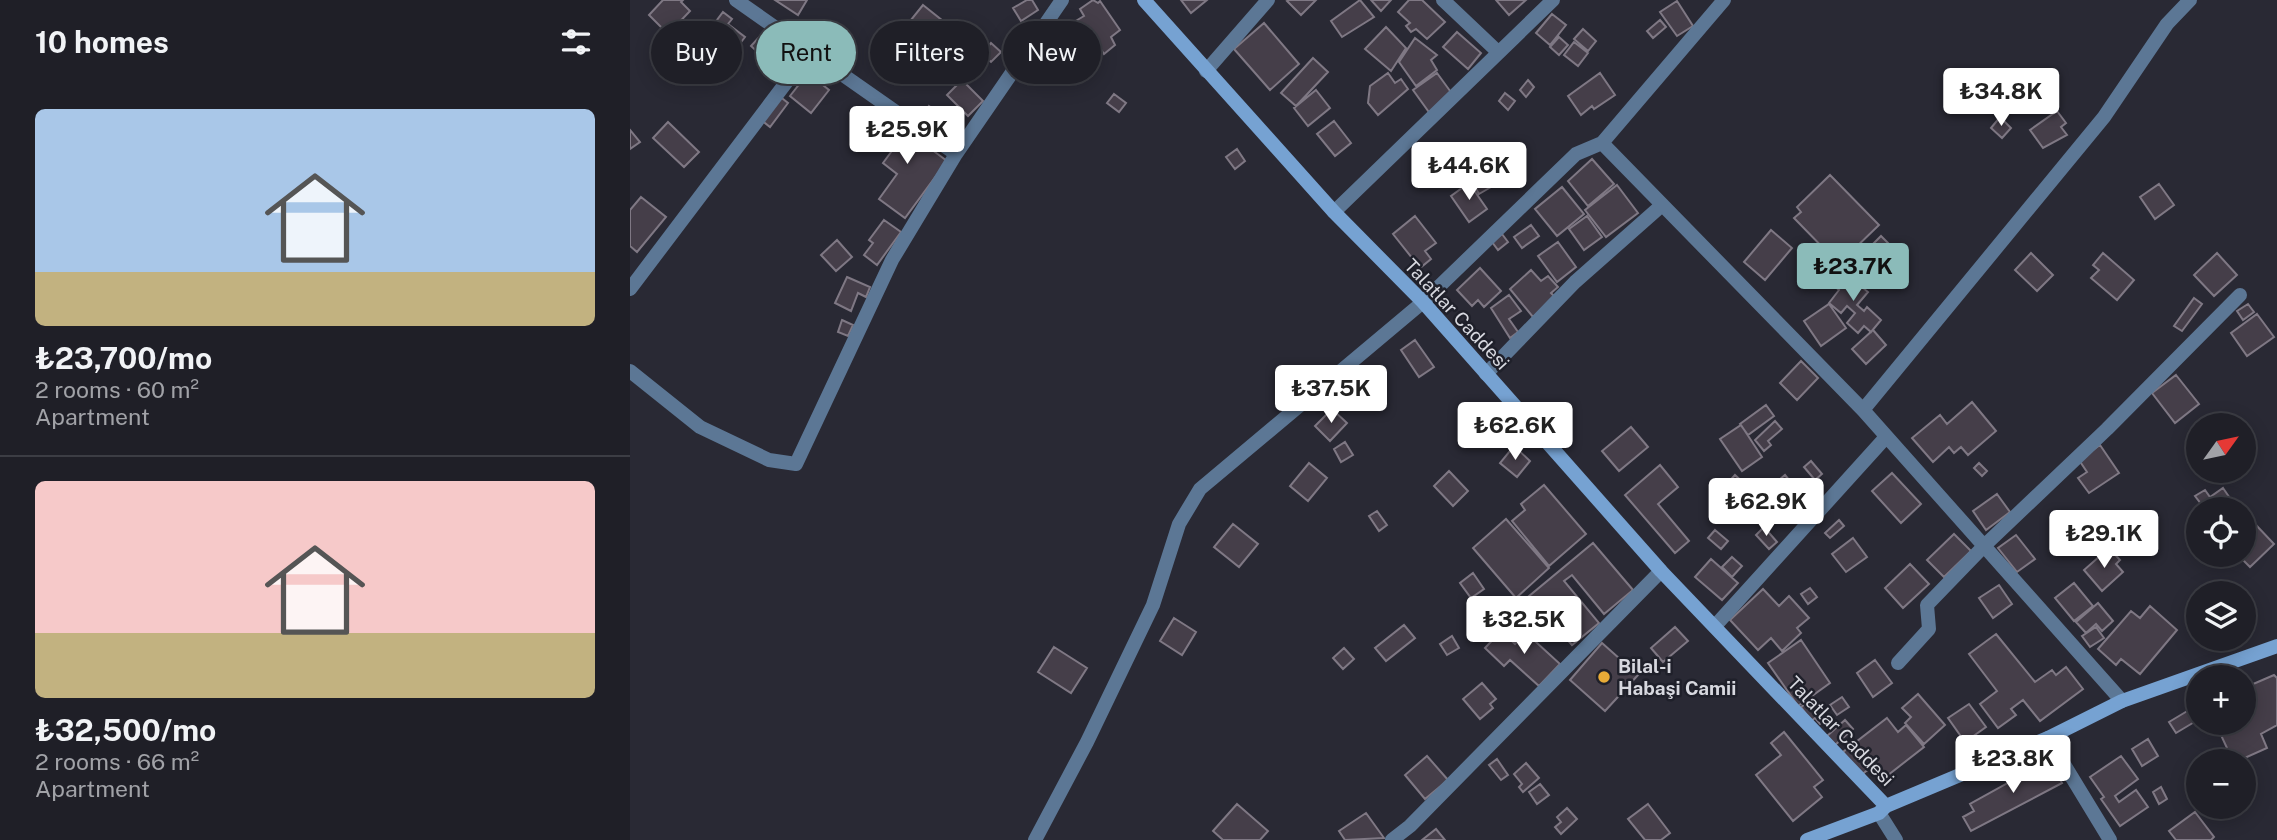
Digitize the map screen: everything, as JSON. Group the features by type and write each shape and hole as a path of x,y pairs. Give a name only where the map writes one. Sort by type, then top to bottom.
{"street":[{"path":"736,0 766,21"},
{"path":"630,371 700,427 769,460 796,464 892,260 956,154 1062,0"},
{"name":"Talatlar Caddesi","path":"1144,0 1334,212 1423,302 1661,570 1882,809"},
{"path":"1206,71 1268,0"},
{"path":"1443,0 1498,52"},
{"path":"1334,212 1553,0"},
{"path":"1035,840 1087,742 1153,605 1179,524 1200,489 1423,302 1576,154 1602,143 1724,0"},
{"path":"1863,410 2104,117 2167,24 2190,0"},
{"path":"856,83 956,154"},
{"path":"630,289 785,84"},
{"path":"1602,143 1863,410 2122,701"},
{"path":"1486,374 1575,282 1661,206"},
{"path":"1898,663 1930,629 1927,605 2240,295"},
{"path":"1715,626 1886,437"},
{"path":"1392,840 1410,826 1520,717 1661,570"},
{"path":"1807,840 2048,738 2122,701 2277,646"},
{"path":"2048,738 2110,840"},
{"path":"1882,809 1896,840"}],"building":[{"path":"663,0 683,0 681,2 690,11 680,21 655,21 649,15"},
{"path":"775,0 807,0 798,15"},
{"path":"1032,0 1038,10 1021,21 1013,8"},
{"path":"1093,0 1098,3 1100,1 1120,30 1111,37 1115,45 1104,54 1101,50 1101,21 1076,21 1084,16 1080,9"},
{"path":"1181,0 1207,0 1191,13"},
{"path":"1316,0 1301,15 1287,1"},
{"path":"1360,0 1374,17 1342,37 1331,21"},
{"path":"1371,0 1391,0 1381,11"},
{"path":"1409,0 1422,0 1445,22 1427,39 1416,29 1411,32 1406,26 1410,23 1398,12"},
{"path":"1496,0 1526,0 1509,15"},
{"path":"1677,1 1693,26 1677,36 1660,12"},
{"path":"923,5 943,21 910,21"},
{"path":"723,12 732,19 730,21 716,21"},
{"path":"1552,14 1566,25 1550,45 1536,33"},
{"path":"1660,20 1666,27 1653,38 1647,31"},
{"path":"1264,23 1299,64 1270,90 1234,49"},
{"path":"1386,27 1406,48 1391,71 1365,49"},
{"path":"1583,29 1596,41 1588,51 1574,39"},
{"path":"1457,32 1481,53 1468,69 1443,47"},
{"path":"1559,37 1568,45 1559,55 1550,47"},
{"path":"1415,38 1437,55 1431,60 1437,70 1416,86 1399,62"},
{"path":"1574,42 1588,53 1578,66 1564,55"},
{"path":"991,43 1001,52 991,62 989,60"},
{"path":"1313,58 1328,72 1296,106 1281,93"},
{"path":"1388,73 1395,83 1401,79 1408,89 1378,115 1368,103 1370,86"},
{"path":"1437,73 1453,95 1431,115 1413,90"},
{"path":"1600,73 1615,95 1594,109 1592,106 1581,115 1568,96"},
{"path":"1528,80 1534,87 1526,97 1520,90"},
{"path":"799,84 822,84 829,90 811,113 790,96"},
{"path":"958,84 966,84 983,101 968,116 947,95"},
{"path":"1316,90 1330,108 1308,126 1294,108"},
{"path":"1505,93 1515,101 1508,110 1499,101"},
{"path":"1114,94 1126,103 1119,112 1107,103"},
{"path":"778,95 788,103 770,127 760,119"},
{"path":"929,106 935,110 926,124 920,120"},
{"path":"877,109 947,161 905,218 879,199 897,174 883,163 897,144 868,122"},
{"path":"2057,111 2066,123 2061,127 2067,135 2043,148 2030,130"},
{"path":"2000,117 2011,128 2002,138 1991,128"},
{"path":"1334,121 1351,143 1335,156 1317,134"},
{"path":"668,122 699,152 684,167 653,138"},
{"path":"630,130 640,142 630,149"},
{"path":"1237,149 1245,161 1235,169 1226,157"},
{"path":"1481,155 1498,183 1479,194 1463,166"},
{"path":"1592,159 1614,184 1588,206 1568,181"},
{"path":"1830,175 1879,225 1849,254 1845,249 1834,259 1794,218 1801,212 1797,207"},
{"path":"1469,183 1487,209 1469,222 1451,196"},
{"path":"2159,184 2174,205 2155,219 2140,197"},
{"path":"1617,185 1638,213 1606,237 1585,210"},
{"path":"1562,187 1584,214 1557,236 1535,209"},
{"path":"641,197 666,217 637,252 630,246 630,210"},
{"path":"1415,216 1436,243 1425,251 1431,259 1420,268 1393,234"},
{"path":"1587,216 1602,237 1584,250 1569,229"},
{"path":"884,220 901,232 877,265 864,255 873,243 869,240"},
{"path":"1531,225 1539,236 1522,248 1514,237"},
{"path":"1771,230 1792,248 1765,280 1744,262"},
{"path":"1502,234 1508,242 1498,250 1492,242"},
{"path":"1881,236 1905,260 1891,274 1888,270 1878,280 1858,259"},
{"path":"837,240 852,257 836,271 821,255"},
{"path":"1558,242 1576,267 1557,282 1538,256"},
{"path":"2031,253 2053,275 2037,291 2015,270"},
{"path":"2103,253 2134,280 2117,300 2091,278 2099,270 2093,265"},
{"path":"2217,253 2237,275 2214,296 2194,275"},
{"path":"1480,268 1501,291 1484,307 1478,300 1472,306 1457,290"},
{"path":"1531,270 1541,281 1548,276 1558,287 1551,293 1556,298 1533,317 1510,289"},
{"path":"1843,271 1868,292 1857,305 1864,311 1867,307 1881,320 1871,332 1864,326 1858,333 1847,323 1855,313 1847,306 1841,313 1829,303 1839,290 1832,284"},
{"path":"847,277 870,287 866,297 858,293 851,311 835,303"},
{"path":"1509,295 1521,311 1509,319 1518,332 1510,338 1491,308"},
{"path":"2194,298 2202,304 2182,331 2174,326"},
{"path":"1829,304 1846,328 1821,346 1804,321"},
{"path":"2248,304 2254,312 2243,320 2237,311"},
{"path":"2257,314 2274,337 2247,356 2231,333"},
{"path":"842,320 853,325 848,336 838,332"},
{"path":"1873,330 1886,345 1866,364 1852,349"},
{"path":"1415,340 1434,367 1419,377 1401,350"},
{"path":"1801,361 1818,378 1797,400 1780,383"},
{"path":"2176,375 2199,404 2175,423 2152,393"},
{"path":"1972,402 1996,431 1968,455 1961,447 1954,453 1949,447 1933,462 1912,438 1940,415 1947,424"},
{"path":"1766,405 1774,416 1748,435 1740,424"},
{"path":"1332,409 1347,423 1330,441 1315,426"},
{"path":"1775,421 1782,429 1768,441 1771,445 1764,451 1755,440"},
{"path":"1741,425 1762,457 1742,471 1720,439"},
{"path":"1631,427 1648,447 1619,471 1602,451"},
{"path":"1345,442 1353,455 1341,462 1334,449"},
{"path":"2100,445 2119,473 2089,493 2078,478 2087,472 2079,460"},
{"path":"1514,446 1530,461 1517,477 1500,463"},
{"path":"1811,461 1822,474 1815,480 1804,467"},
{"path":"1309,463 1327,478 1308,501 1290,486"},
{"path":"1979,463 1987,471 1982,476 1974,468"},
{"path":"1660,465 1678,487 1658,504 1689,541 1675,553 1625,495"},
{"path":"1449,471 1468,491 1453,506 1434,486"},
{"path":"1892,473 1921,504 1901,523 1872,491"},
{"path":"1735,475 1758,496 1739,517 1716,496"},
{"path":"1785,475 1807,502 1784,520 1763,493"},
{"path":"1544,485 1586,534 1549,566 1512,521 1525,510 1521,504"},
{"path":"2223,488 2229,497 2210,497"},
{"path":"2205,490 2210,497 2195,496"},
{"path":"1997,494 2010,512 1986,530 1973,511"},
{"path":"1377,511 1387,525 1379,531 1369,516"},
{"path":"1506,519 1549,568 1516,598 1473,548"},
{"path":"1839,520 1844,526 1830,538 1825,533"},
{"path":"1233,524 1258,544 1239,567 1214,547"},
{"path":"2256,525 2274,544 2256,561"},
{"path":"1764,527 1777,542 1769,549 1756,535"},
{"path":"1715,530 1728,541 1721,549 1708,538"},
{"path":"1954,534 1971,551 1944,577 1927,560"},
{"path":"2016,535 2035,559 2017,572 1998,548"},
{"path":"1853,538 1867,557 1846,572 1832,554"},
{"path":"1593,543 1633,590 1604,614 1572,575 1564,581 1599,623 1572,645 1565,637 1563,639 1528,597"},
{"path":"2109,548 2120,560 2116,564 2123,572 2102,591 2084,570"},
{"path":"1732,557 1742,566 1732,577 1722,567"},
{"path":"1711,559 1738,583 1722,600 1695,577"},
{"path":"1910,564 1929,584 1903,608 1885,588"},
{"path":"1473,573 1484,589 1471,598 1460,583"},
{"path":"2074,583 2093,606 2074,621 2055,598"},
{"path":"1999,585 2012,604 1993,618 1979,598"},
{"path":"1810,588 1817,597 1808,604 1801,594"},
{"path":"1763,589 1779,606 1789,596 1809,618 1797,628 1801,633 1782,651 1771,638 1758,650 1730,620"},
{"path":"2098,603 2113,621 2102,631 2096,624 2086,633 2076,622"},
{"path":"2150,606 2177,630 2140,674 2121,659 2116,665 2098,649 2131,611 2140,618"},
{"path":"1174,618 1196,632 1182,655 1160,641"},
{"path":"1404,625 1415,638 1386,661 1375,648"},
{"path":"1675,627 1688,641 1663,662 1651,648"},
{"path":"2096,627 2104,638 2090,647 2082,636"},
{"path":"1501,631 1515,644 1525,632 1560,664 1539,686 1510,660 1504,666 1485,648"},
{"path":"1996,634 2035,682 2052,670 2056,675 2066,667 2083,689 2040,721 2023,700 2011,709 2016,715 1998,728 1980,704 1997,691 1969,654"},
{"path":"1452,636 1459,648 1447,655 1440,644"},
{"path":"1801,640 1830,683 1798,706 1768,663"},
{"name":"Bilal-i Habaşi Camii","path":"1602,643 1638,675 1605,711 1570,680"},
{"path":"1054,647 1087,668 1071,693 1038,672"},
{"path":"1344,648 1354,659 1343,669 1333,658"},
{"path":"1875,660 1892,683 1873,697 1857,673"},
{"path":"2274,675 2277,678 2277,725 2261,734 2267,748 2256,753 2256,749 2227,749 2221,735 2256,735 2256,683"},
{"path":"1482,683 1496,699 1490,704 1493,708 1480,719 1463,699"},
{"path":"1918,694 1945,725 1924,744 1905,723 1911,717 1902,708"},
{"path":"1842,697 1849,707 1837,715 1830,705"},
{"path":"1814,698 1828,718 1820,724 1815,718 1811,721 1801,707"},
{"path":"1969,704 1986,727 1965,742 1948,718"},
{"path":"2186,712 2186,727 2176,733 2169,722"},
{"path":"1887,718 1898,732 1906,725 1924,747 1883,779 1873,766 1861,775 1843,752"},
{"path":"1845,720 1853,729 1835,745 1827,736"},
{"path":"1784,732 1823,780 1814,787 1822,797 1793,821 1756,775 1781,755 1771,743"},
{"path":"2148,739 2158,756 2142,766 2132,749"},
{"path":"1427,756 1448,780 1425,799 1405,775"},
{"path":"2121,756 2138,779 2115,796 2119,802 2136,790 2148,807 2120,826 2101,799 2104,797 2090,777"},
{"path":"1497,759 1508,775 1501,780 1489,765"},
{"path":"2049,760 2062,783 1971,831 1963,817 1974,811 1970,804"},
{"path":"1526,763 1539,778 1523,792 1519,787 1522,784 1514,774"},
{"path":"1540,784 1549,795 1537,804 1529,792"},
{"path":"2161,787 2167,799 2159,804 2153,792"},
{"path":"1237,804 1268,831 1260,840 1223,840 1213,831"},
{"path":"1648,804 1670,833 1661,840 1645,840 1628,819"},
{"path":"1567,808 1577,819 1561,834 1555,827 1561,822 1557,817"},
{"path":"1366,813 1384,838 1345,840 1339,831"},
{"path":"2186,819 2200,819 2214,837 2211,840 2176,840 2169,831"},
{"path":"1436,829 1445,840 1422,840"}],"place":[{"name":"Bilal-i Habaşi Camii","path":"1604,677"}]}
